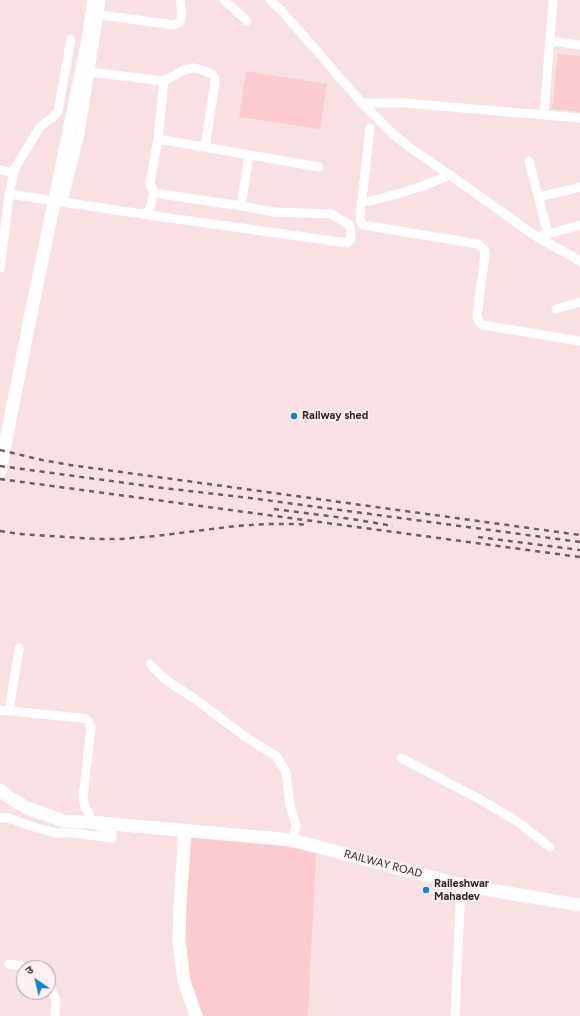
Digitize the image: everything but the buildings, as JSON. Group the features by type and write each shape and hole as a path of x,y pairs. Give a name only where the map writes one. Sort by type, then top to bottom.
{"street":[{"path":"0,471 30,318 88,40 94,0"},
{"path":"63,202 80,134 101,0"},
{"path":"102,15 173,25 181,20 182,13 180,0"},
{"path":"224,0 247,21"},
{"path":"270,0 281,10 362,103 408,147 534,235 580,261"},
{"path":"544,115 553,0"},
{"path":"0,268 2,245 15,168 40,127 58,111 71,39"},
{"path":"550,41 580,45"},
{"path":"90,72 164,82 184,70 193,68 212,74 215,82 205,147"},
{"path":"142,214 149,211 154,193 150,183 158,139 164,82"},
{"path":"362,103 404,103 580,118"},
{"path":"370,128 360,220 363,225 478,244 482,247 485,254 477,316 479,322 483,325 580,341"},
{"path":"158,139 319,167"},
{"path":"241,206 249,155"},
{"path":"529,161 548,234"},
{"path":"0,170 14,173"},
{"path":"362,203 423,186 450,175"},
{"path":"539,197 580,187"},
{"path":"10,194 347,243 350,239 350,225 331,214 274,212 154,193"},
{"path":"534,235 548,234 580,225"},
{"path":"556,309 580,302"},
{"path":"0,818 9,818 56,833 74,833 112,838 112,832 86,822 89,813 85,808 83,797 90,727 88,721 85,718 5,711 18,648"},
{"path":"150,664 166,680 195,699 247,738 276,756 286,772 290,806 296,825 293,840"},
{"path":"401,758 482,800 518,822 550,847"},
{"name":"RAILWAY ROAD","path":"0,790 27,808 64,820 293,840 461,885 580,905"},
{"path":"185,831 179,940 184,981 196,1016"},
{"path":"455,1016 461,885"},
{"path":"9,964 16,965"},
{"path":"55,1016 56,1000"}],"shaded area":[{"path":"558,54 580,56 580,112 552,109"},
{"path":"246,71 327,84 320,129 239,117"},
{"path":"190,835 264,843 294,848 316,854 308,1016 198,1016 192,1000 184,932"}],"railway":[{"path":"0,450 70,465 580,535"},
{"path":"0,466 580,542"},
{"path":"0,479 580,557"},
{"path":"274,509 393,526"},
{"path":"0,531 19,534 121,539 236,526 267,524 306,525"},
{"path":"478,537 580,550"}],"place":[{"name":"Railway shed","path":"294,416"},
{"name":"Raileshwar Mahadev","path":"426,890"}]}
